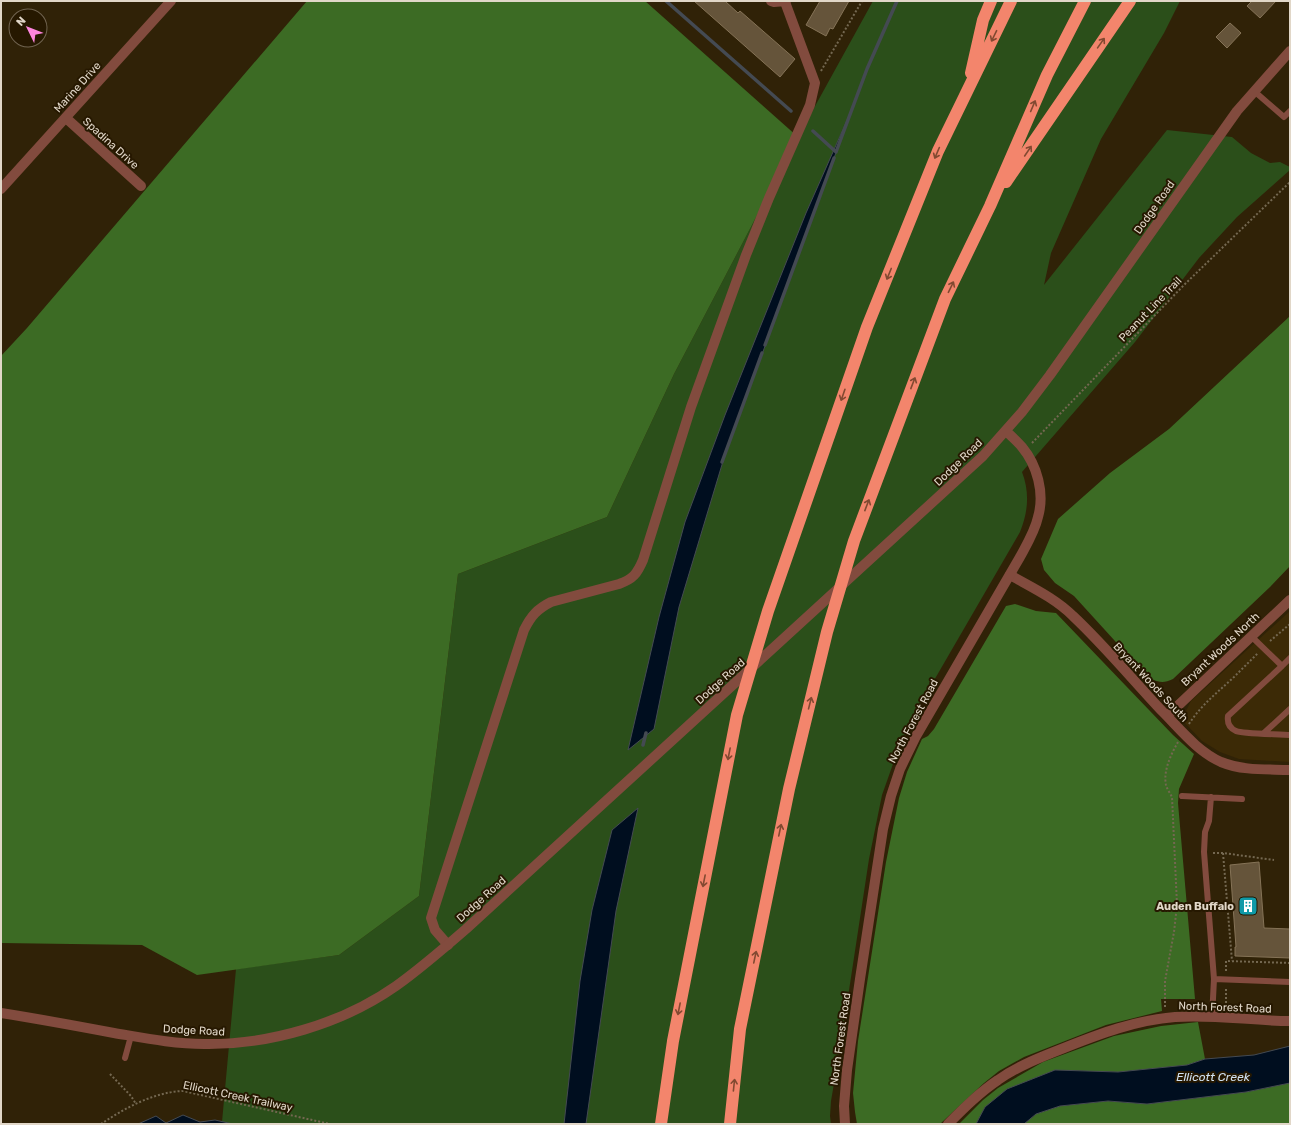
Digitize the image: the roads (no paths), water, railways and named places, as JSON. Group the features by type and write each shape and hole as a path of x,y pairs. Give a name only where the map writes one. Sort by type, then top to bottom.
{"highway":[{"path":"966,93 983,20 991,1"},
{"path":"661,1124 673,1041 737,715 768,611 867,327 938,151 1011,1"},
{"path":"730,1124 740,1029 789,789 827,632 854,541 945,299 990,206 1047,75 1085,1"},
{"path":"990,206 1130,1"}],"street":[{"name":"Marine Drive","path":"1,189 171,1"},
{"path":"448,945 435,930 431,918 524,630 531,616 541,607 551,602 619,584 629,580 638,572 692,407 746,255 769,198 810,105 814,83 786,1 771,1"},
{"name":"Dodge Road","path":"1,1013 166,1042 204,1044 237,1043 277,1037 314,1026 348,1013 395,987 448,945 983,456 1022,412 1050,375 1237,111 1290,51"},
{"name":"Spadina Drive","path":"66,118 141,186"},
{"name":"North Forest Road","path":"845,1124 844,1100 860,979 878,861 891,796 900,769 915,738 1010,575 1033,532 1039,516 1040,508 1038,480 1032,462 1024,450 1006,431"},
{"name":"Bryant Woods South","path":"1010,575 1048,597 1065,609 1082,625 1182,733 1197,746 1222,762 1247,768 1290,770"},
{"name":"Bryant Woods North","path":"1167,716 1290,600"},
{"name":"North Forest Road","path":"948,1124 982,1092 999,1079 1041,1057 1106,1032 1138,1023 1184,1016 1290,1022"}],"lane":[{"path":"1254,91 1284,117 1290,111"},
{"path":"1251,636 1282,666"},
{"path":"1290,658 1228,716 1227,721 1237,732 1290,735"},
{"path":"1264,734 1290,709"},
{"path":"1182,796 1242,799"},
{"path":"1211,797 1209,821 1204,837 1204,852 1214,979 1212,1018"},
{"path":"1214,979 1290,982"},
{"path":"125,1058 131,1036"}],"water":[{"path":"852,109 724,458 679,607 654,729 628,750 659,617 685,522 725,415 806,213"},
{"path":"638,808 616,911 586,1124 564,1124 580,981 592,910 612,830"},
{"name":"Ellicott Creek","path":"1290,1046 1290,1083 1246,1092 1147,1104 1108,1101 1060,1106 1036,1114 1024,1124 976,1124 985,1107 1007,1089 1055,1070 1118,1072 1187,1065 1205,1059 1254,1055"},
{"path":"183,1115 200,1122 215,1120 233,1124 138,1124 156,1116 166,1123"}],"waterway":[{"path":"666,1 791,111"},
{"path":"836,152 867,69 897,1"},
{"path":"813,131 836,152"},
{"path":"765,345 834,158"},
{"path":"722,462 762,353"},
{"path":"643,745 646,733"}],"place":[{"name":"Auden Buffalo","path":"1248,906"}]}
